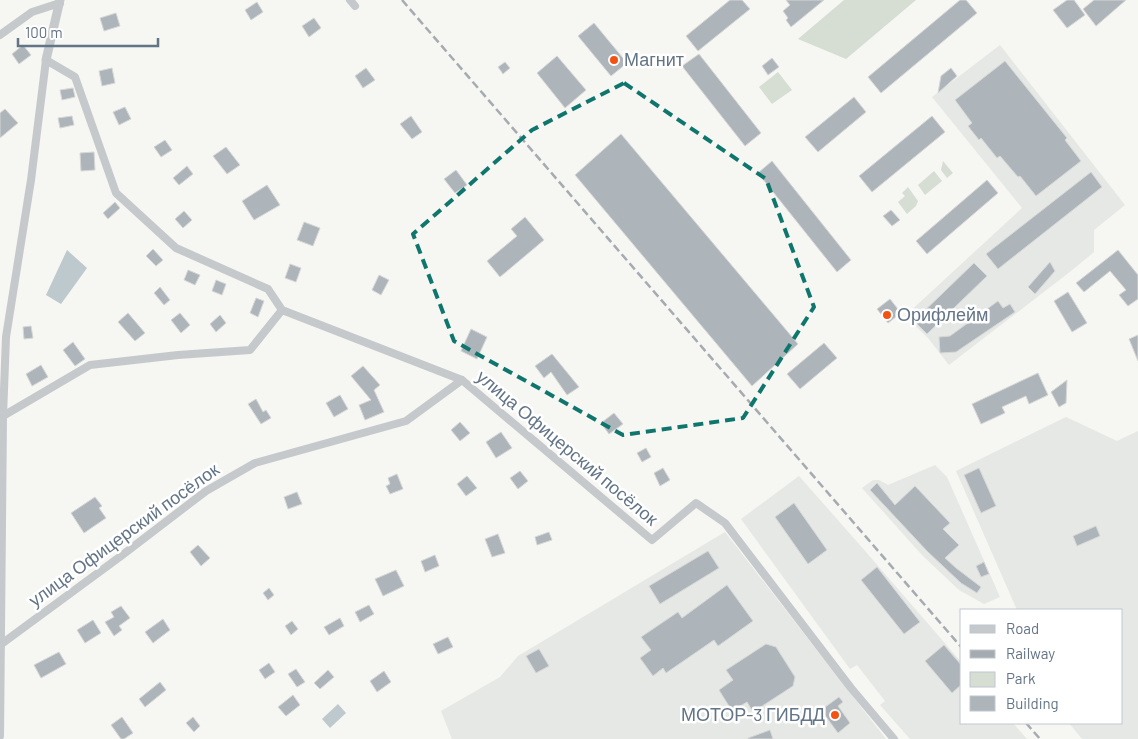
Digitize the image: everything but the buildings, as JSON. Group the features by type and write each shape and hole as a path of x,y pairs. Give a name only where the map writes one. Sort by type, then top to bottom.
{"street":[{"name":"улица Офицерский посёлок","path":"0,35 32,12 60,2"},
{"name":"улица Офицерский посёлок","path":"0,736 3,416 6,337 31,180 46,60 60,2"},
{"path":"3,416 90,365 178,355 250,350 282,310 268,289 176,248 116,193 75,77 46,60"},
{"name":"улица Офицерский посёлок","path":"282,310 462,380 652,540 696,503 725,523 852,688 894,739"},
{"name":"улица Офицерский посёлок","path":"1,645 206,491 255,463 406,421 462,380"}],"highlighted area":[{"path":"624,83 766,179 814,307 743,418 623,435 454,341 413,234 532,130"}],"shaded area":[{"path":"1000,45 1125,205 1094,230 1094,252 949,365 928,338 905,316 1022,208 932,97"},
{"path":"67,250 87,268 61,304 46,295"},
{"path":"1066,417 1117,441 1138,431 1138,739 1082,739 1070,724 1123,724 1123,609 1017,609 956,471"},
{"path":"935,465 947,477 1000,597 984,604 959,590 922,555 862,488 873,480 879,480 888,485"},
{"path":"799,476 960,661 960,724 1014,724 1027,739 910,739 880,705 885,701 857,665 850,669 741,519"},
{"path":"725,532 886,739 452,739 441,711 500,677 518,656"},
{"path":"338,704 346,713 330,728 322,719"}],"green space":[{"path":"844,0 916,0 846,59 798,39"},
{"path":"778,72 792,90 772,104 759,87"},
{"path":"943,161 953,173 947,178 941,170"},
{"path":"934,171 942,181 925,195 918,185"},
{"path":"908,187 918,201 916,206 907,214 898,202 905,196 902,193"}],"railway":[{"path":"402,0 960,646"},
{"path":"1027,724 1040,739"}],"place":[{"name":"Магнит","path":"614,60"},
{"name":"Орифлейм","path":"887,315"},
{"name":"МОТОР-3 ГИБДД","path":"835,715"}]}
